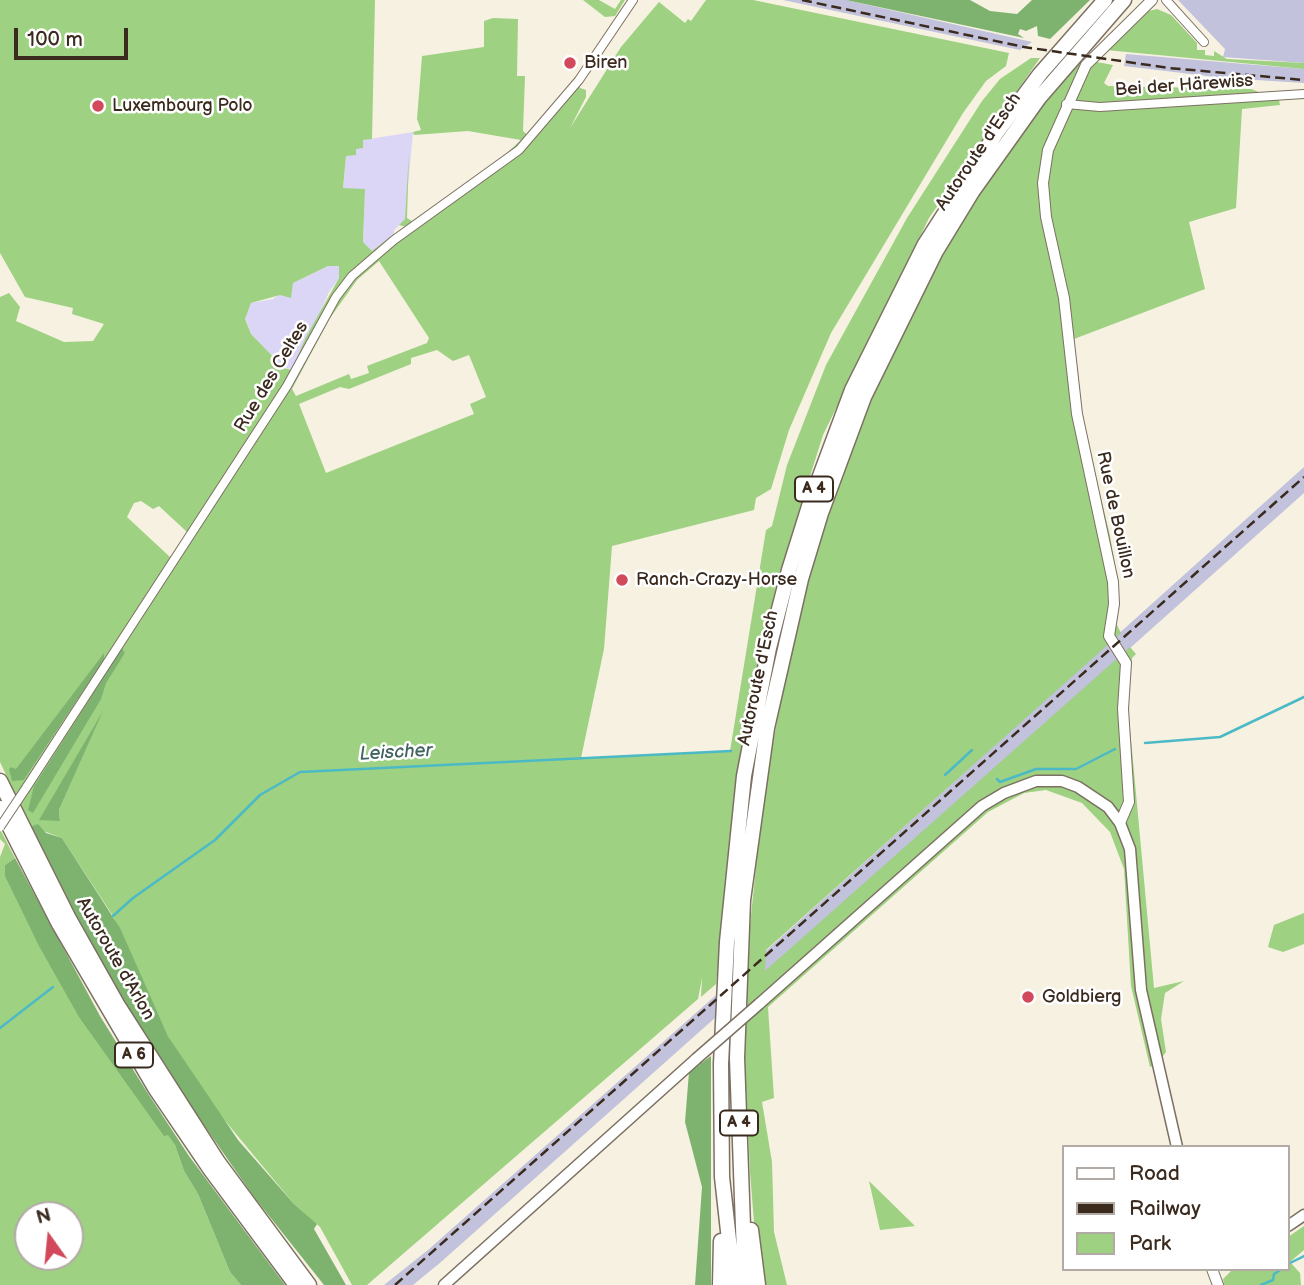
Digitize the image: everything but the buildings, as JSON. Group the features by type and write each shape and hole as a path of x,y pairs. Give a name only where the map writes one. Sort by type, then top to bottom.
{"highway":[{"name":"Autoroute d'Esch","path":"734,1285 722,1177 721,1064 724,985 741,801 769,648 810,503 852,390 925,244 997,132 1040,74 1105,0"},
{"name":"Autoroute d'Esch","path":"747,1285 741,1188 738,976 747,863 760,766 781,656 821,513 864,397 936,251 1006,142 1050,84 1124,0"},
{"name":"Autoroute d'Arlon","path":"0,781 68,917 117,1004 197,1131 309,1285"},
{"name":"Autoroute d'Arlon","path":"0,808 59,924 148,1077 209,1170 296,1285"},
{"path":"721,1280 722,1177"},
{"name":"A 4","path":"741,1188 758,1285"}],"main road":[{"path":"444,1285 954,829 1004,793 1036,781 1062,781 1094,795 1120,823 1130,849 1133,872 1141,990 1177,1145"}],"street":[{"name":"Rue des Celtes","path":"0,827 287,386 336,297 352,276 394,240 519,150 579,80 633,0"},
{"name":"Rue de Bouillon","path":"1120,823 1129,802 1123,709 1126,663 1109,636 1114,604 1113,582 1079,428 1064,298 1043,199 1048,150 1066,104 1092,57 1152,0"},
{"path":"1166,0 1204,42"},
{"name":"Bei der Härewiss","path":"1066,104 1100,107 1304,94"}],"shaded area":[{"path":"783,0 846,0 1032,42 1020,50"},
{"path":"1178,0 1304,0 1304,63 1223,57 1225,49"},
{"path":"1126,54 1304,69 1304,83 1224,78 1124,66"},
{"path":"413,132 405,220 394,230 394,234 372,252 363,242 365,189 343,189 346,156 363,140"},
{"path":"339,265 339,278 329,292 309,338 292,369 284,368 251,334 245,318 251,303 273,299 293,283 328,266"},
{"path":"1304,467 1304,493 441,1262 413,1285 384,1285 428,1250 767,950"}],"green space":[{"path":"0,0 375,0 372,139 363,140 363,148 356,149 356,155 346,156 343,188 365,189 363,242 372,251 394,234 394,239 410,228 399,225 405,219 409,152 407,218 412,221 498,161 521,140 468,131 414,135 413,132 421,130 417,119 422,56 484,47 484,21 493,18 518,19 517,76 525,76 523,131 531,138 579,80 580,88 586,90 586,97 570,128 621,47 659,2 685,23 688,19 691,21 706,0 753,0 1009,53 1006,66 986,81 963,113 831,333 789,430 771,489 756,498 754,510 612,546 604,649 581,758 730,751 766,530 772,526 787,465 826,365 907,218 982,101 1000,79 1031,58 1040,58 929,218 823,435 777,581 741,748 716,984 701,997 702,978 698,999 367,1285 352,1285 320,1227 294,1204 217,1111 168,1036 113,916 62,838 30,826 0,762 0,297 9,293 20,307 16,321 64,342 93,341 104,324 72,314 73,308 25,297 0,253","holes":["379,261 429,338 427,343 367,366 369,373 351,379 349,374 296,396 292,389 330,318 357,280","328,266 339,266 339,278 306,337 295,362 300,362 296,371 284,368 251,334 245,319 251,303 280,295 291,298 293,283","437,350 453,361 469,355 486,397 470,404 474,414 326,473 299,404 340,387 349,389 411,364 411,358","141,501 153,509 159,506 187,532 170,557 127,517 134,503","122,649 125,653 34,786","104,654 104,661 24,780 11,767 16,770","99,719 59,810 60,820 40,820"]},
{"path":"583,0 599,0 615,9 621,0 625,0 615,16 605,17"},
{"path":"846,0 970,0 990,11 1017,14 1032,0 1090,0 1050,39 1038,36 1037,26 1026,31 1020,29 1018,34 1024,38"},
{"path":"1157,9 1171,15 1197,43 1197,50 1205,50 1205,55 1214,56 1214,51 1227,59 1304,63 1304,69 1106,50 1149,11"},
{"path":"1080,59 1113,65 1104,83 1108,86 1251,89 1279,100 1280,105 1242,109 1236,208 1189,222 1205,289 1074,339 1081,413 1118,582 1117,625 1121,633 766,950 765,971 1130,647 1136,654 1132,658 1128,707 1154,988 1184,981 1165,993 1161,1019 1166,1052 1156,1065 1150,1067 1131,986 1124,869 1110,832 1082,803 1046,790 1024,793 988,812 768,1007 774,1098 762,1102 772,1162 774,1232 787,1285 766,1285 755,1235 750,1172 744,1045 747,955 764,788 795,630 827,516 863,418 902,332 942,255 984,187 1031,120"},
{"path":"122,648 125,653 106,683 101,699 33,813 28,810 34,786"},
{"path":"104,653 104,660 24,780 12,781 9,769 16,769"},
{"path":"103,711 59,810 60,821 39,820"},
{"path":"38,824 46,833 62,838 120,928 168,1036 238,1140 294,1204 317,1224 314,1229 346,1285 324,1285 254,1197 192,1108 141,1031 63,891 30,827"},
{"path":"0,829 15,858 5,865 175,1145 230,1272 241,1285 0,1285 0,857 5,844 0,839"},
{"path":"15,858 100,1016 147,1092 189,1156 285,1285 241,1285 230,1272 175,1145 168,1135 164,1136 79,1017 39,946 5,876 5,865"},
{"path":"1304,913 1304,944 1283,952 1268,947 1274,925"},
{"path":"711,1056 711,1285 695,1285 702,1187 685,1122 689,1072"},
{"path":"869,1181 915,1226 880,1230"},
{"path":"1304,1226 1304,1250 1290,1262 1290,1236"},
{"path":"1290,1262 1300,1273 1301,1285 1224,1285 1223,1279 1231,1271 1290,1271"}],"waterway":[{"name":"Leischer","path":"1145,743 1220,737 1304,697"},
{"name":"Leischer","path":"997,779 1000,782 1036,769 1076,769 1115,749"},
{"name":"Leischer","path":"945,775 972,750"},
{"name":"Leischer","path":"113,916 133,898 215,840 260,795 300,772 731,751"},
{"name":"Leischer","path":"0,1028 53,987"},
{"path":"1290,1263 1304,1256"},
{"path":"1261,1285 1273,1280 1274,1274 1279,1271"}],"railway":[{"path":"802,0 1024,47 1169,68 1304,80"},
{"path":"395,1285 1304,477"}],"place":[{"name":"Biren","path":"570,63"},
{"name":"Luxembourg Polo","path":"98,106"},
{"name":"Ranch-Crazy-Horse","path":"622,580"},
{"name":"Goldbierg","path":"1028,997"}]}
